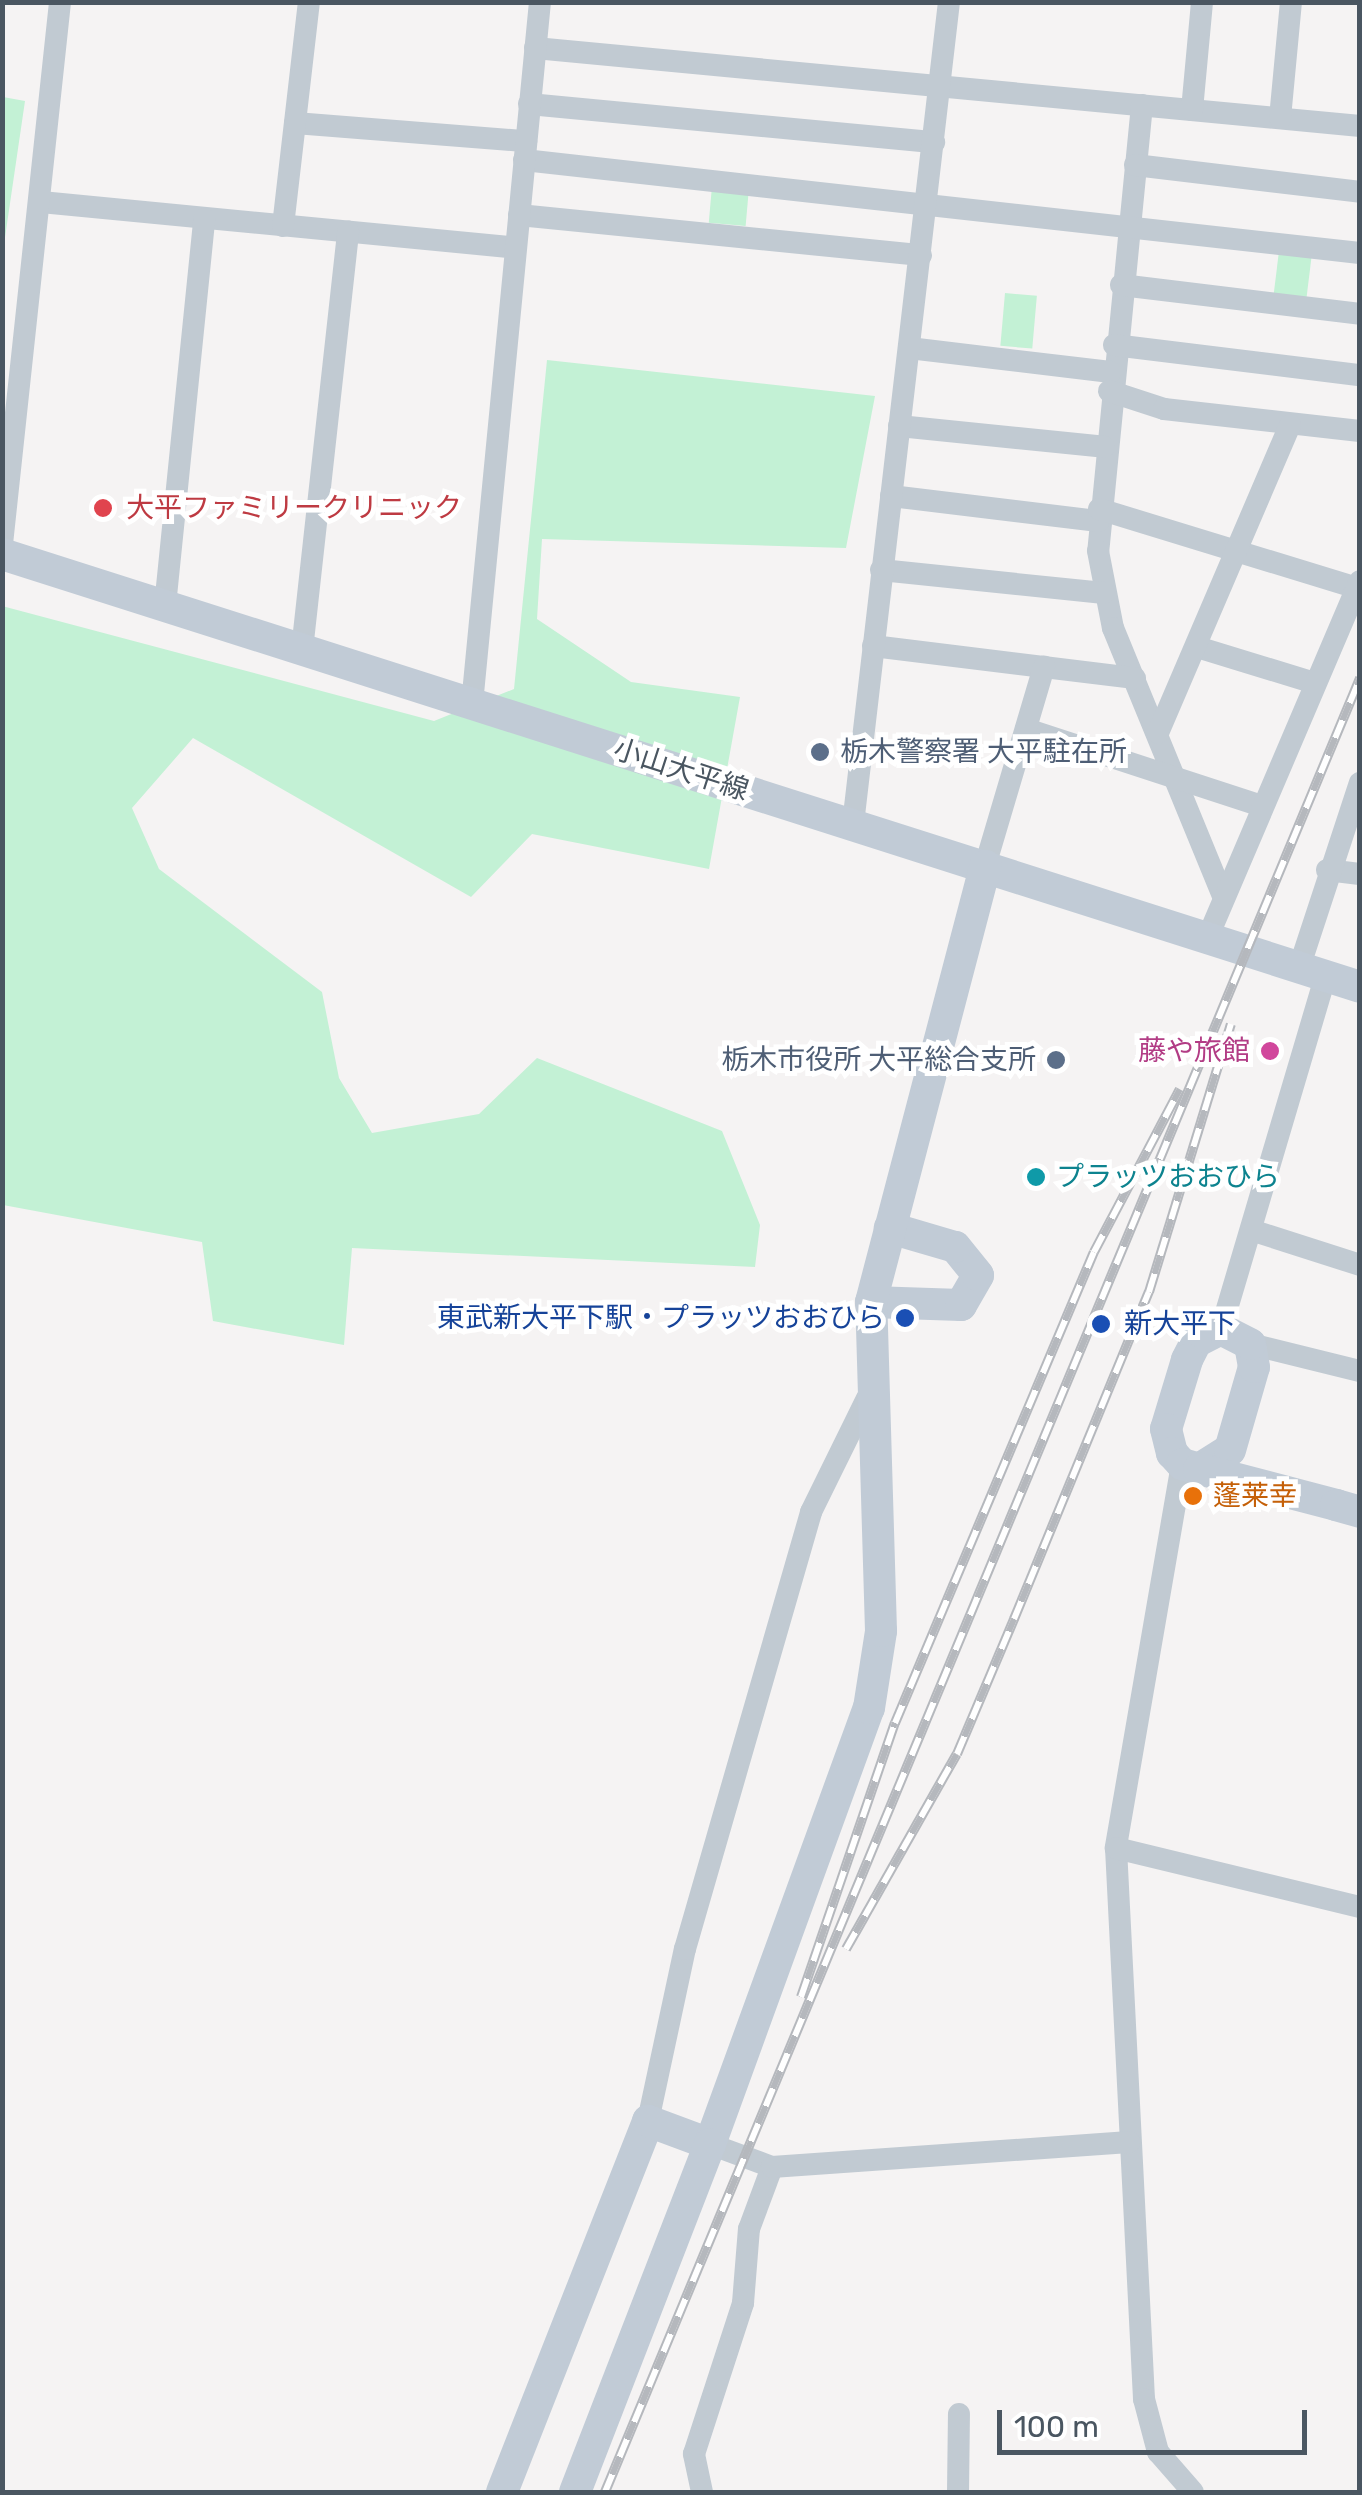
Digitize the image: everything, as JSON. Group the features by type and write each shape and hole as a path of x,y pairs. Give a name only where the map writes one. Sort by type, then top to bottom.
{"street":[{"path":"2,544 60,2"},
{"path":"283,226 309,2"},
{"path":"472,704 540,2"},
{"path":"853,824 949,2"},
{"path":"1192,110 1202,2"},
{"path":"1280,118 1291,2"},
{"path":"535,48 1360,126"},
{"path":"530,104 934,142"},
{"path":"1142,105 1098,515 1104,593 1224,898"},
{"path":"295,123 1360,253"},
{"path":"1135,165 1360,192"},
{"path":"41,202 515,248"},
{"path":"519,216 921,255"},
{"path":"165,606 204,219"},
{"path":"302,650 348,232"},
{"path":"1121,285 1360,314"},
{"path":"1114,345 1360,375"},
{"path":"909,348 1110,381 1164,409 1360,432"},
{"path":"1158,733 1240,550 1290,425"},
{"path":"900,426 1104,447"},
{"path":"891,496 1098,515 1358,584 1206,939"},
{"name":"小山大平線","path":"2,554 1360,987"},
{"path":"881,570 1104,593"},
{"path":"873,646 1135,678"},
{"path":"1196,647 1315,683"},
{"path":"575,2492 710,2144 869,1708 881,1612 868,1398 871,1302 984,866 1044,667"},
{"path":"1026,728 1262,806"},
{"path":"1244,1481 1230,1450 1254,1366 1235,1336 1251,1230 1312,972 1327,870 1352,819 1360,783"},
{"path":"1327,870 1360,874"},
{"path":"871,1302 961,1304 978,1276 956,1247 890,1228"},
{"path":"1251,1230 1360,1265"},
{"path":"1360,1370 1235,1336 1196,1342 1166,1430 1191,1467 1360,1512"},
{"path":"502,2492 648,2120 685,1949 811,1512 868,1398"},
{"path":"1191,1467 1230,1450"},
{"path":"1191,1467 1116,1848 1144,2399 1170,2484 1193,2492"},
{"path":"1116,1848 1360,1907"},
{"path":"648,2120 772,2166 1130,2142"},
{"path":"702,2492 694,2454 742,2303 749,2229 772,2166"},
{"path":"958,2492 959,2414"}],"green space":[{"path":"2,97 25,101 3,251"},
{"path":"712,186 749,189 746,226 709,223"},
{"path":"1279,251 1312,255 1306,300 1274,296"},
{"path":"1005,293 1037,296 1032,349 1000,346"},
{"path":"547,360 875,396 846,548 542,539 537,619 631,682 740,697 709,869 532,834 471,897 193,738 132,808 159,869 322,992 339,1078 372,1133 479,1114 537,1058 722,1131 760,1225 755,1267 352,1248 344,1345 213,1321 202,1242 3,1205 2,606 434,721 514,689"}],"railway":[{"path":"605,2492 1360,678"},
{"path":"846,1949 957,1754 1014,1619 1149,1292 1231,1024"},
{"path":"801,1997 895,1723 1094,1252 1180,1089"}],"place":[{"name":"大平ファミリークリニック","path":"103,508"},
{"name":"栃木警察署 大平駐在所","path":"820,752"},
{"name":"藤や旅館","path":"1270,1051"},
{"name":"栃木市役所 大平総合支所","path":"1056,1060"},
{"name":"プラッツおおひら","path":"1036,1177"},
{"name":"東武新大平下駅・プラッツおおひら","path":"905,1318"},
{"name":"新大平下","path":"1101,1324"},
{"name":"蓬莱幸","path":"1193,1496"}]}
